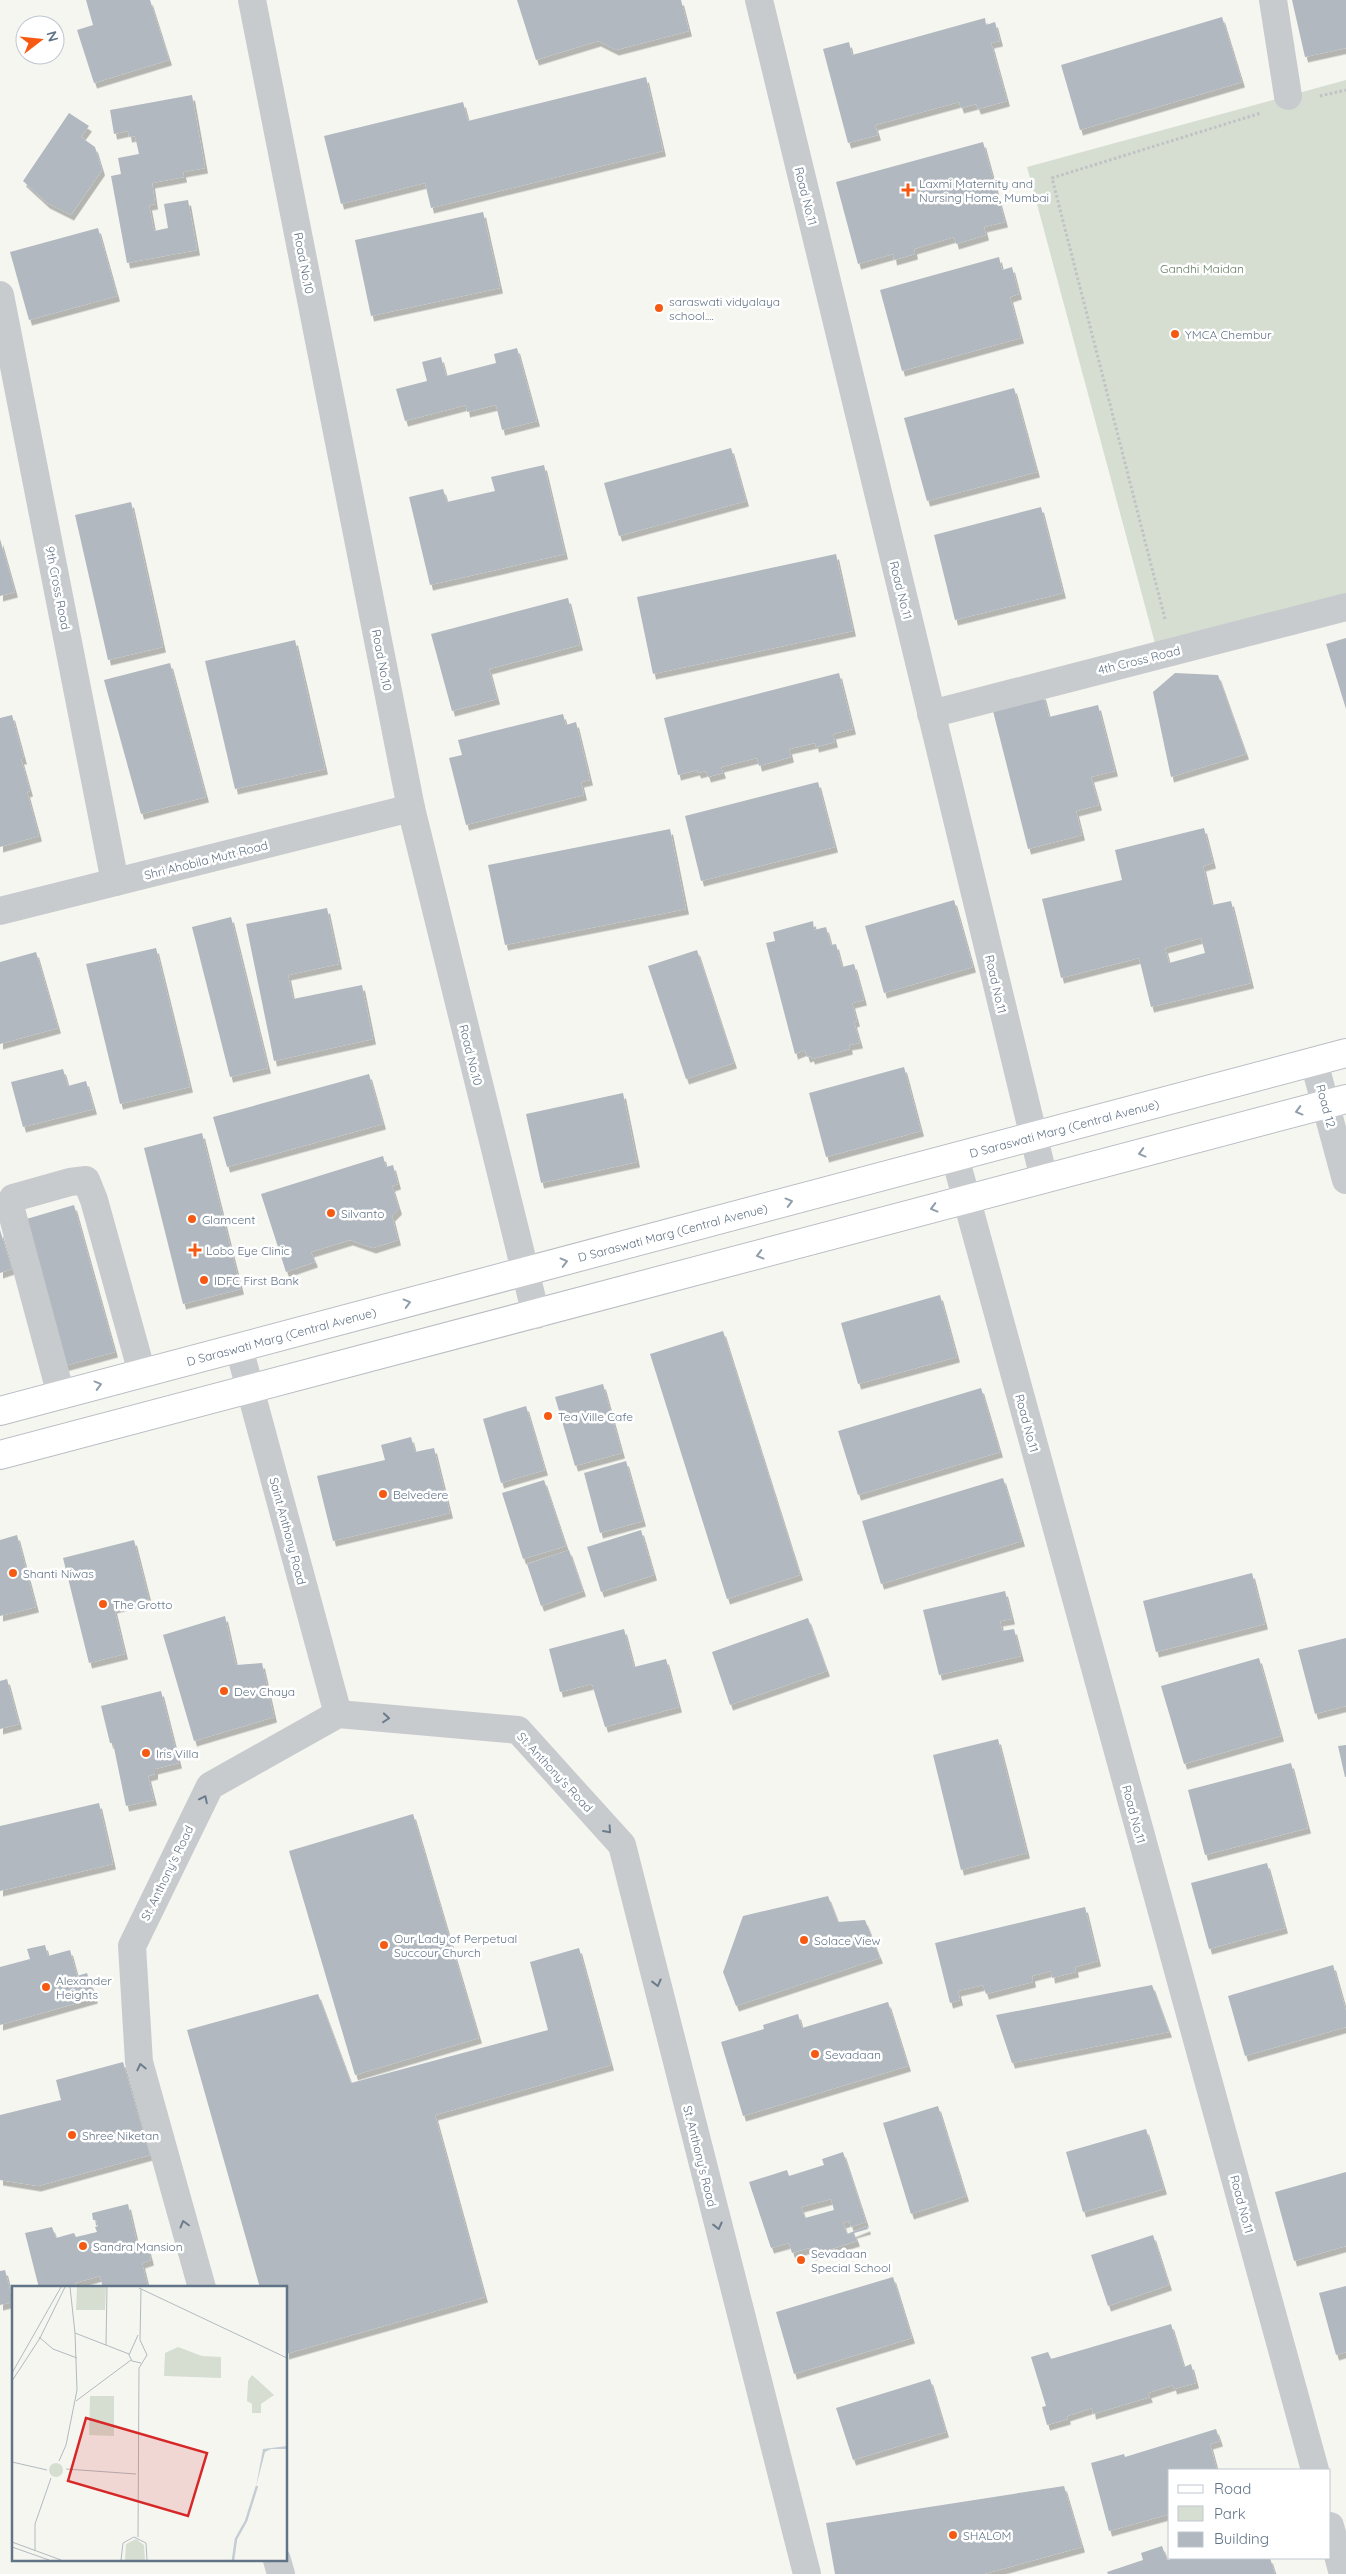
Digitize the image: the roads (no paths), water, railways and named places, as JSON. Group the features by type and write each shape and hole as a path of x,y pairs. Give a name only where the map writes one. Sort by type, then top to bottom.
{"main road":[{"name":"D Saraswati Marg (Central Avenue)","path":"0,1411 1346,1053"},
{"path":"0,1456 1336,1101"}],"street":[{"name":"Road No.10","path":"252,0 411,808 536,1315"},
{"name":"Road No.11","path":"759,0 1032,1137 1044,1179"},
{"path":"1273,0 1279,103"},
{"name":"9th Cross Road","path":"0,295 116,882"},
{"name":"4th Cross Road","path":"931,714 1346,607"},
{"name":"Shri Ahobila Mutt Road","path":"0,911 411,808"},
{"name":"Road 12","path":"1314,1062 1336,1101 1346,1180"},
{"name":"Road No.11","path":"955,1158 1314,2469"},
{"path":"61,1395 10,1206 13,1198 70,1182 86,1180 94,1200 142,1373"},
{"name":"Saint Anthony Road","path":"239,1348 338,1714"},
{"name":"St. Anthony's Road","path":"201,2286 139,2062 132,1946 210,1786 338,1714 518,1730 622,1845 807,2574"},
{"path":"1331,2530 1343,2574"}],"place":[{"name":"Laxmi Maternity and Nursing Home, Mumbai","path":"908,190"},
{"name":"saraswati vidyalaya school....","path":"659,308"},
{"name":"YMCA Chembur","path":"1175,334"},
{"name":"Silvanto","path":"331,1213"},
{"name":"Glamcent","path":"192,1219"},
{"name":"Lobo Eye Clinic","path":"195,1250"},
{"name":"IDFC First Bank","path":"204,1280"},
{"name":"Tea Ville Cafe","path":"548,1416"},
{"name":"Belvedere","path":"383,1494"},
{"name":"Shanti Niwas","path":"13,1573"},
{"name":"The Grotto","path":"103,1604"},
{"name":"Dev Chaya","path":"224,1691"},
{"name":"Iris Villa","path":"146,1753"},
{"name":"Solace View","path":"804,1940"},
{"name":"Our Lady of Perpetual Succour Church","path":"384,1945"},
{"name":"Alexander Heights","path":"46,1987"},
{"name":"Sevadaan","path":"815,2054"},
{"name":"Shree Niketan","path":"72,2135"},
{"name":"Sandra Mansion","path":"83,2246"},
{"name":"Sevadaan Special School","path":"801,2260"},
{"name":"SHALOM","path":"953,2535"}],"park label":[{"name":"Gandhi Maidan","path":"1202,268"}]}
